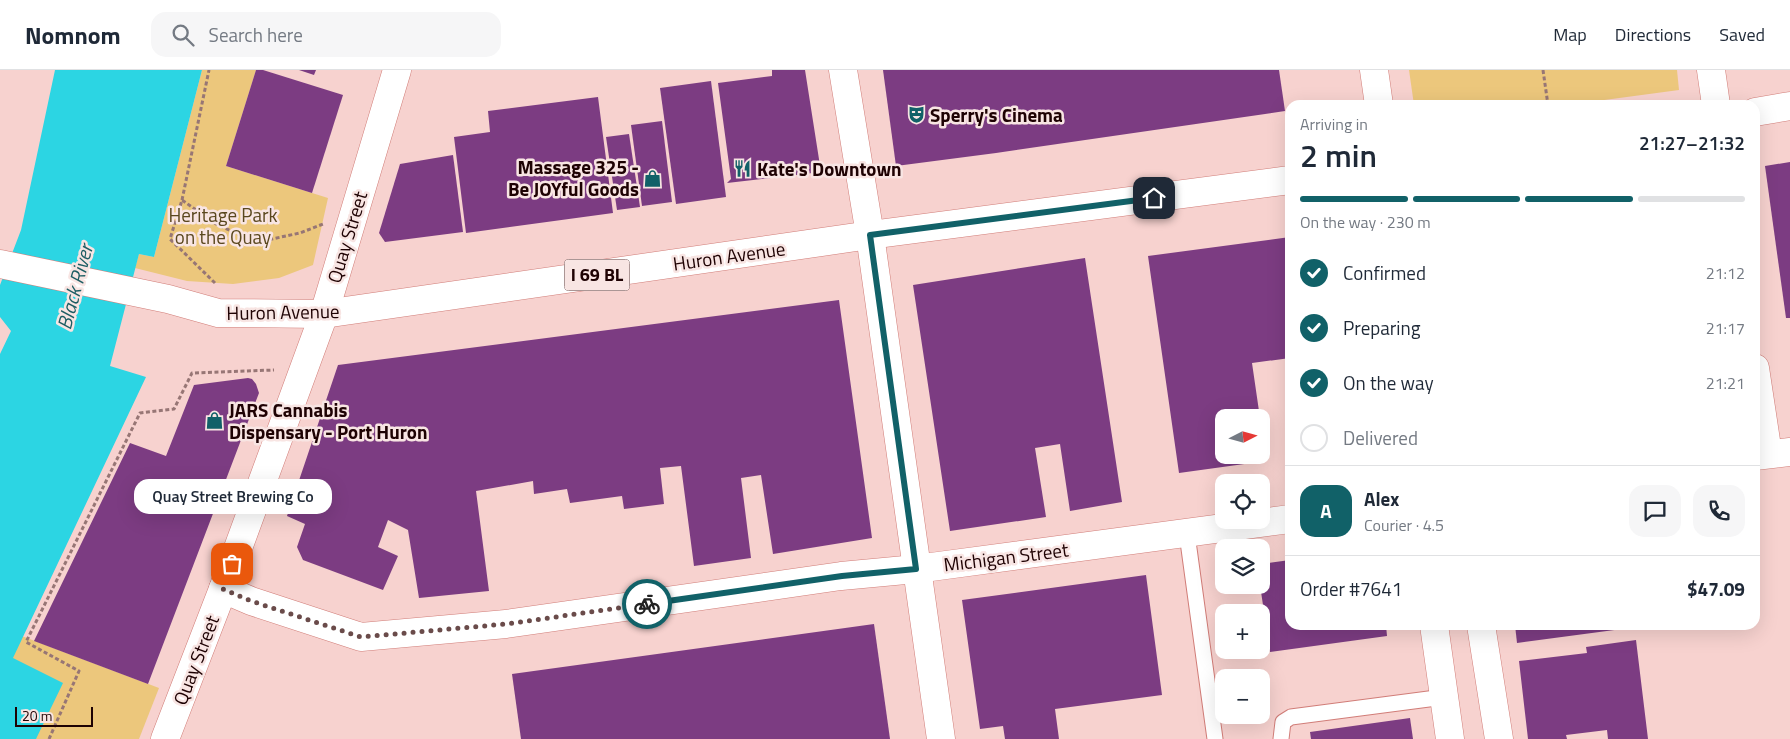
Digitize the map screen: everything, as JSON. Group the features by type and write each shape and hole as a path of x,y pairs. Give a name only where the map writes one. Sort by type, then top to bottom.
{"street":[{"name":"Quay Street","path":"165,739 223,589 324,314 397,70"},
{"path":"843,70 870,235 941,739"},
{"path":"1374,70 1378,100"},
{"path":"1711,70 1715,100"},
{"path":"1760,111 1790,106"},
{"name":"Huron Avenue","path":"2,264 168,299 218,313 324,314 870,235 1285,181"},
{"path":"1760,395 1771,454"},
{"name":"Michigan Street","path":"223,589 251,601 361,637 506,624 842,576 916,569 1285,520"},
{"path":"1435,630 1450,739"},
{"path":"1482,630 1499,739"}],"lane":[{"path":"1187,534 1215,739"},
{"path":"1281,739 1283,722 1291,717 1444,697"}],"path":[{"path":"209,70 182,200 170,239 217,285"},
{"path":"1543,70 1547,100"},
{"path":"182,200 216,224 240,235 267,240 300,233 326,222"},
{"path":"49,739 79,671 26,642 140,414 174,409 192,373 274,370"}],"green space":[{"name":"Heritage Park on the Quay","path":"202,70 256,70 226,166 328,198 313,265 279,278 233,284 187,281 135,268 139,254 154,257"},
{"path":"1409,70 1677,70 1679,90 1604,100 1413,100"},
{"path":"19,635 159,688 139,739 0,739 0,677"}],"water":[{"name":"Black River","path":"55,70 202,70 154,257 139,254 110,366 146,377 13,658 63,683 36,739 0,739 0,354 11,331 0,317 0,285 21,230"}],"building":[{"path":"256,70 263,70 343,95 312,193 226,166"},
{"path":"299,70 316,70 314,75"},
{"path":"772,70 805,70 821,172 727,183 731,179 718,83 772,76"},
{"path":"883,70 1279,70 1285,111 896,166"},
{"path":"711,81 726,197 676,204 660,88"},
{"path":"598,97 613,213 466,233 454,137 490,132 488,111"},
{"path":"662,121 672,202 642,206 631,125"},
{"path":"629,134 640,207 617,210 606,137"},
{"path":"453,155 463,232 385,242 379,233 400,164"},
{"path":"1790,162 1790,318 1786,318 1765,166"},
{"path":"1285,238 1285,359 1252,363 1259,409 1215,409 1215,464 1244,464 1179,473 1148,256"},
{"path":"1085,258 1122,502 1070,511 1060,444 1035,448 1046,517 950,531 913,285"},
{"path":"839,300 872,538 773,554 761,475 741,478 751,558 694,566 681,466 660,468 664,504 624,509 622,496 570,503 567,489 534,494 533,481 476,491 489,591 419,598 408,530 388,520 378,547 398,556 383,590 303,560 297,547 305,524 287,516 338,365"},
{"path":"252,379 256,384 259,393 148,684 34,641 130,443 166,456 194,385"},
{"path":"1285,561 1285,630 1386,630 1387,636 1270,652 1270,604 1263,604 1261,594 1270,594 1270,563"},
{"path":"1146,575 1162,695 1055,709 1059,739 1005,739 1003,726 980,729 962,600"},
{"path":"874,624 890,739 521,739 512,674"},
{"path":"1516,630 1614,630 1517,643"},
{"path":"1636,640 1648,739 1608,739 1607,730 1566,735 1567,739 1528,739 1519,661 1587,653 1586,647"},
{"path":"1410,718 1413,739 1311,739 1310,732"}],"way so far":[{"path":"232,564 223,589 251,601 361,637 506,624 647,604"}],"place":[{"name":"Sperry's Cinema","path":"916,115"},
{"name":"Kate's Downtown","path":"743,169"},
{"name":"Massage 325 - Be JOYful Goods","path":"653,178"},
{"name":"JARS Cannabis Dispensary - Port Huron","path":"215,421"},
{"name":"Quay Street Brewing Co","path":"232,564"}],"route":[{"path":"647,604 842,576 916,569 870,235 1154,198"}]}
